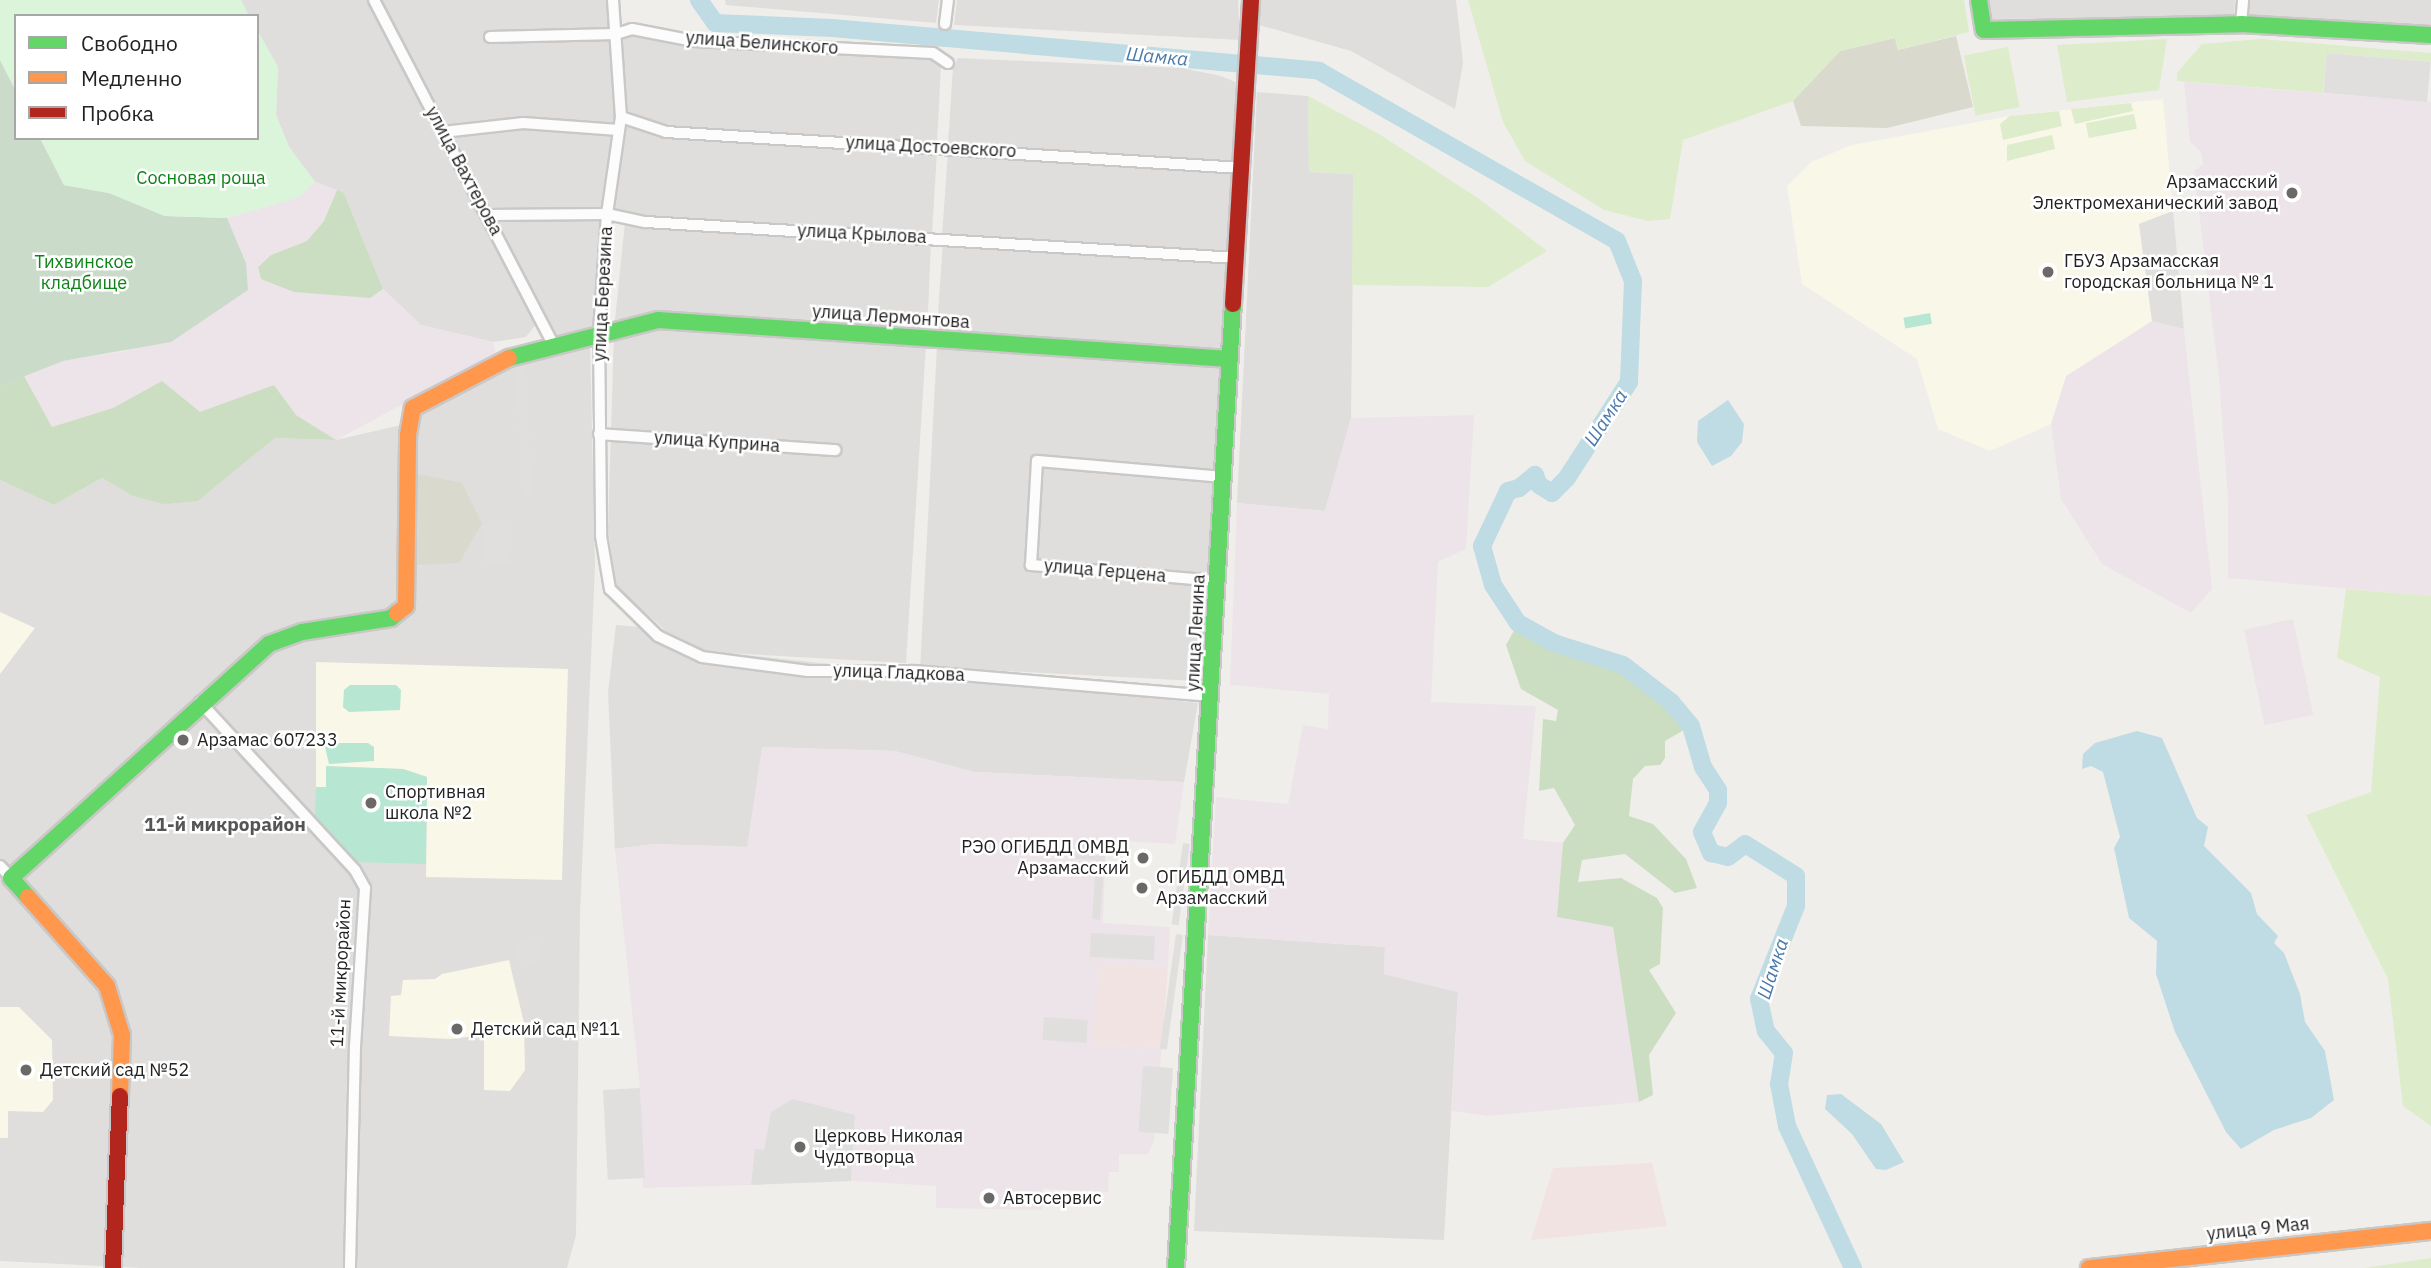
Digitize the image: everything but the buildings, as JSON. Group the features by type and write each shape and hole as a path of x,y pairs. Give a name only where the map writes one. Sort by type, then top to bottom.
{"street":[{"name":"улица Вахтерова","path":"374,0 552,342"},
{"name":"улица Березина","path":"610,589 601,536 599,330 607,214 621,117 617,34 612,0"},
{"path":"945,24 948,0"},
{"name":"улица Ленина","path":"1176,1268 1212,696 1251,0"},
{"path":"1979,0 1984,30 2241,24 2431,35"},
{"path":"2241,24 2243,0"},
{"name":"улица Белинского","path":"490,37 617,34 632,29 694,41 942,56"},
{"name":"улица Достоевского","path":"621,117 666,132 1242,168"},
{"path":"443,132 523,123 619,131"},
{"name":"улица Крылова","path":"487,215 607,214 646,222 1236,258"},
{"name":"улица Лермонтова","path":"552,342 599,330 658,320 1230,359"},
{"path":"113,1268 122,1035 117,1008 107,986 6,872 251,656 284,637 373,622 400,613 409,596 408,435 413,408 460,380 552,342"},
{"name":"улица Куприна","path":"599,434 835,450"},
{"name":"улица Герцена","path":"1218,581 1031,565 1037,461 1224,477"},
{"name":"улица Гладкова","path":"610,589 658,636 702,657 808,671 912,670 1212,696"},
{"name":"11-й микрорайон","path":"200,702 356,872 365,888 355,1046 350,1268"},
{"name":"улица 9 Мая","path":"2089,1268 2431,1231"}],"shaded area":[{"path":"241,0 370,0 537,323 526,337 493,342 421,325 383,289 344,193 315,182 289,147 276,115 278,67 259,34 259,14 248,14"},
{"path":"380,0 610,0 617,123 605,194 594,327 556,336"},
{"path":"725,0 939,0 936,23 726,5"},
{"path":"957,0 1238,0 1240,40 954,25"},
{"path":"1260,0 1456,0 1463,63 1455,109 1351,51 1259,25"},
{"path":"1985,0 2235,0 2234,16 1987,19"},
{"path":"2250,0 2431,0 2431,27 2249,17"},
{"path":"632,31 931,58 941,64 937,143 668,131 623,116 619,37"},
{"path":"1956,36 1973,107 1887,128 1801,126 1793,101 1840,51 1895,38 1898,50"},
{"path":"2327,53 2431,62 2427,102 2324,93"},
{"path":"958,58 1182,68 1221,76 1240,84 1234,163 948,144 953,67"},
{"path":"2184,82 2431,102 2431,596 2228,578 2228,501 2219,377 2194,171 2203,164 2201,152 2190,142"},
{"path":"1257,92 1308,96 1309,172 1354,174 1351,418 1325,511 1237,503"},
{"name":"ГБУЗ Арзамасская городская больница № 1","path":"2163,99 2173,211 2139,224 2152,321 2066,376 2051,424 1990,451 1938,429 1917,359 1802,284 1787,186 1811,162 1852,145 2010,116"},
{"path":"622,119 663,134 937,151 932,234 649,222 608,213"},
{"path":"948,151 1234,171 1228,255 942,235"},
{"path":"315,182 337,190 324,221 307,241 271,255 258,266 261,279 370,298 383,289 421,325 493,342 496,354 336,440 296,415 274,385 200,413 162,382 113,408 52,427 24,376 63,361 126,351 246,263 227,218 299,197"},
{"path":"2173,211 2184,329 2152,321 2139,224"},
{"path":"625,222 931,242 927,335 658,314 615,320"},
{"path":"943,242 1227,262 1221,356 936,336"},
{"path":"2152,321 2184,329 2212,589 2191,613 2102,564 2061,499 2051,424 2066,376"},
{"path":"668,325 926,345 906,663 727,653 1198,703 1184,782 974,772 895,751 763,747 748,847 655,844 615,849 608,692 616,625 664,629 616,587 608,528 614,333"},
{"name":"11-й микрорайон","path":"590,342 595,565 580,915 576,1235 567,1268 142,1268 0,1261 0,480 54,505 102,478 133,496 198,501 275,438 336,440 401,425 454,389 527,355"},
{"path":"937,346 1223,361 1206,682 920,667"},
{"path":"517,362 526,362 531,496 522,496"},
{"path":"1474,415 1466,549 1438,562 1431,702 1536,706 1523,839 1563,843 1558,917 1613,927 1639,1102 1488,1116 1452,1111 1458,992 1384,974 1385,947 1208,935 1216,797 1288,804 1303,725 1328,729 1329,694 1230,685 1237,503 1325,511 1351,418"},
{"path":"418,474 462,483 482,523 459,563 416,565"},
{"path":"484,526 512,527 511,563 483,562"},
{"path":"0,612 35,628 0,674"},
{"path":"2293,619 2313,715 2264,725 2244,629"},
{"path":"316,662 568,669 562,880 426,877 427,777 403,769 326,767 326,787 316,787"},
{"path":"762,747 895,751 974,772 1184,782 1175,844 1106,840 1103,923 1170,927 1168,967 1100,965 1091,1045 1146,1049 1162,1043 1154,1142 1148,1154 1119,1154 1119,1172 1109,1172 1108,1192 1043,1189 1042,1210 936,1208 936,1186 851,1181 854,1115 831,1110 771,1112 764,1151 755,1150 751,1185 643,1188 640,1088 615,849 655,844 747,847"},
{"path":"1077,842 1106,844 1100,920 1092,919 1096,860 1075,859"},
{"path":"1183,843 1190,844 1179,925 1172,924"},
{"path":"1091,933 1155,936 1154,960 1090,957"},
{"path":"1176,934 1183,935 1167,1050 1160,1049"},
{"path":"1208,935 1385,947 1384,974 1458,992 1444,1240 1194,1231"},
{"path":"529,937 538,941 542,950 538,959 529,963 520,959 516,950 520,941"},
{"name":"Детский сад №11","path":"509,960 524,1023 525,1070 510,1091 484,1090 484,1035 450,1039 389,1036 391,996 401,995 403,980 435,979 442,974"},
{"path":"1100,965 1168,967 1162,1043 1146,1049 1090,1045"},
{"name":"Детский сад №52","path":"0,1007 19,1007 52,1040 53,1100 43,1112 8,1111 8,1138 0,1138"},
{"path":"1044,1017 1088,1020 1086,1043 1042,1040"},
{"path":"1143,1066 1173,1068 1168,1134 1138,1132"},
{"path":"640,1088 645,1178 608,1180 603,1090"},
{"path":"793,1099 855,1115 851,1181 751,1185 755,1149 764,1150 771,1112"},
{"path":"1652,1163 1667,1226 1531,1240 1553,1168"}],"green space":[{"path":"0,0 241,0 248,14 14,14 14,87 0,60"},
{"path":"1468,0 1964,0 1969,32 1898,50 1895,38 1840,51 1793,101 1683,140 1670,219 1648,221 1604,210 1525,161 1503,122"},
{"name":"Сосновая роща","path":"259,34 278,67 276,115 289,147 315,182 299,197 227,218 165,216 109,193 64,185 41,140 259,140"},
{"path":"2167,39 2159,90 2067,102 2057,45"},
{"path":"2261,39 2431,53 2431,62 2327,53 2323,93 2177,81 2177,73 2202,44"},
{"path":"2008,47 2020,107 1975,115 1964,56"},
{"name":"Тихвинское кладбище","path":"0,60 14,87 14,140 41,140 64,185 109,193 165,216 227,218 246,263 248,290 171,342 63,361 0,386"},
{"path":"1308,96 1379,134 1478,198 1547,251 1488,287 1352,285 1353,174 1309,172"},
{"path":"2131,103 2133,111 2075,124 2071,109"},
{"path":"2059,111 2062,126 2003,140 2000,124 2010,116"},
{"path":"2134,114 2137,129 2089,138 2086,123"},
{"path":"2052,135 2055,149 2007,161 2007,145"},
{"path":"337,190 344,193 383,289 370,298 294,292 261,279 258,267 271,255 307,241 324,221"},
{"path":"1930,313 1932,324 1905,329 1903,318"},
{"path":"24,376 52,427 113,408 162,381 200,412 274,385 296,415 336,440 275,438 198,501 164,504 133,496 102,478 54,505 0,480 0,386"},
{"path":"2346,589 2431,596 2431,1126 2403,1106 2388,979 2306,815 2371,792 2380,677 2337,658"},
{"path":"1518,623 1554,643 1623,665 1671,702 1691,726 1665,741 1665,758 1660,765 1645,766 1633,779 1629,816 1653,824 1686,859 1697,888 1675,893 1625,854 1582,860 1578,882 1621,878 1657,898 1663,908 1660,964 1649,970 1676,1013 1649,1055 1653,1095 1639,1102 1613,927 1557,917 1563,843 1575,825 1554,788 1539,791 1543,719 1556,721 1558,710 1521,689 1506,645"},
{"path":"350,685 396,685 401,690 400,710 349,712 343,707 344,690"},
{"path":"329,743 368,743 374,747 374,761 329,764 325,747"},
{"name":"Спортивная школа №2","path":"326,766 403,769 427,777 426,864 356,862 315,818 316,787 326,787"},
{"path":"2431,1258 2431,1268 2364,1268"}],"water":[{"path":"1728,400 1744,424 1742,442 1731,456 1712,466 1697,442 1698,421"},
{"path":"2137,731 2162,738 2197,818 2208,827 2204,846 2251,893 2257,914 2278,936 2274,943 2284,953 2300,994 2305,1022 2325,1051 2334,1100 2311,1118 2274,1130 2241,1149 2226,1132 2175,1032 2156,974 2157,941 2129,918 2114,848 2120,837 2103,772 2091,766 2082,769 2083,754 2095,743"},
{"path":"1841,1094 1881,1124 1904,1162 1886,1170 1876,1169 1852,1134 1825,1109 1827,1095"}],"waterway":[{"name":"Шамка","path":"699,0 715,23 832,28 1319,71 1617,241 1633,281 1629,382 1567,478 1552,493 1539,485 1535,475 1519,488 1508,491 1482,546 1493,585 1518,623 1554,643 1623,665 1671,702 1691,726 1703,767 1718,790 1718,803 1702,832 1711,853 1728,857 1745,844 1796,876 1796,906 1759,999 1766,1031 1784,1053 1779,1084 1787,1126 1853,1268"}],"traffic: fast":[{"path":"1979,0 1984,30 2241,24 2431,35"},
{"path":"1176,1268 1233,304"},
{"path":"509,358 658,320 1230,359"},
{"path":"28,897 11,878 269,644 302,632 391,618 397,613"}],"traffic: slow":[{"path":"397,613 406,606 408,435 413,408 509,358"},
{"path":"28,897 107,986 122,1035 120,1096"},
{"path":"2089,1268 2431,1231"}],"traffic: jam":[{"path":"1233,304 1251,0"},
{"path":"113,1268 120,1096"}],"place":[{"name":"Арзамасский Электромеханический завод","path":"2292,193"},
{"name":"ГБУЗ Арзамасская городская больница № 1","path":"2048,272"},
{"name":"Арзамас 607233","path":"183,740"},
{"name":"Спортивная школа №2","path":"371,803"},
{"name":"РЭО ОГИБДД ОМВД Арзамасский","path":"1143,858"},
{"name":"ОГИБДД ОМВД Арзамасский","path":"1142,888"},
{"name":"Детский сад №11","path":"457,1029"},
{"name":"Детский сад №52","path":"26,1070"},
{"name":"Церковь Николая Чудотворца","path":"800,1147"},
{"name":"Автосервис","path":"989,1198"}],"district":[{"name":"11-й микрорайон","path":"225,825"}]}
